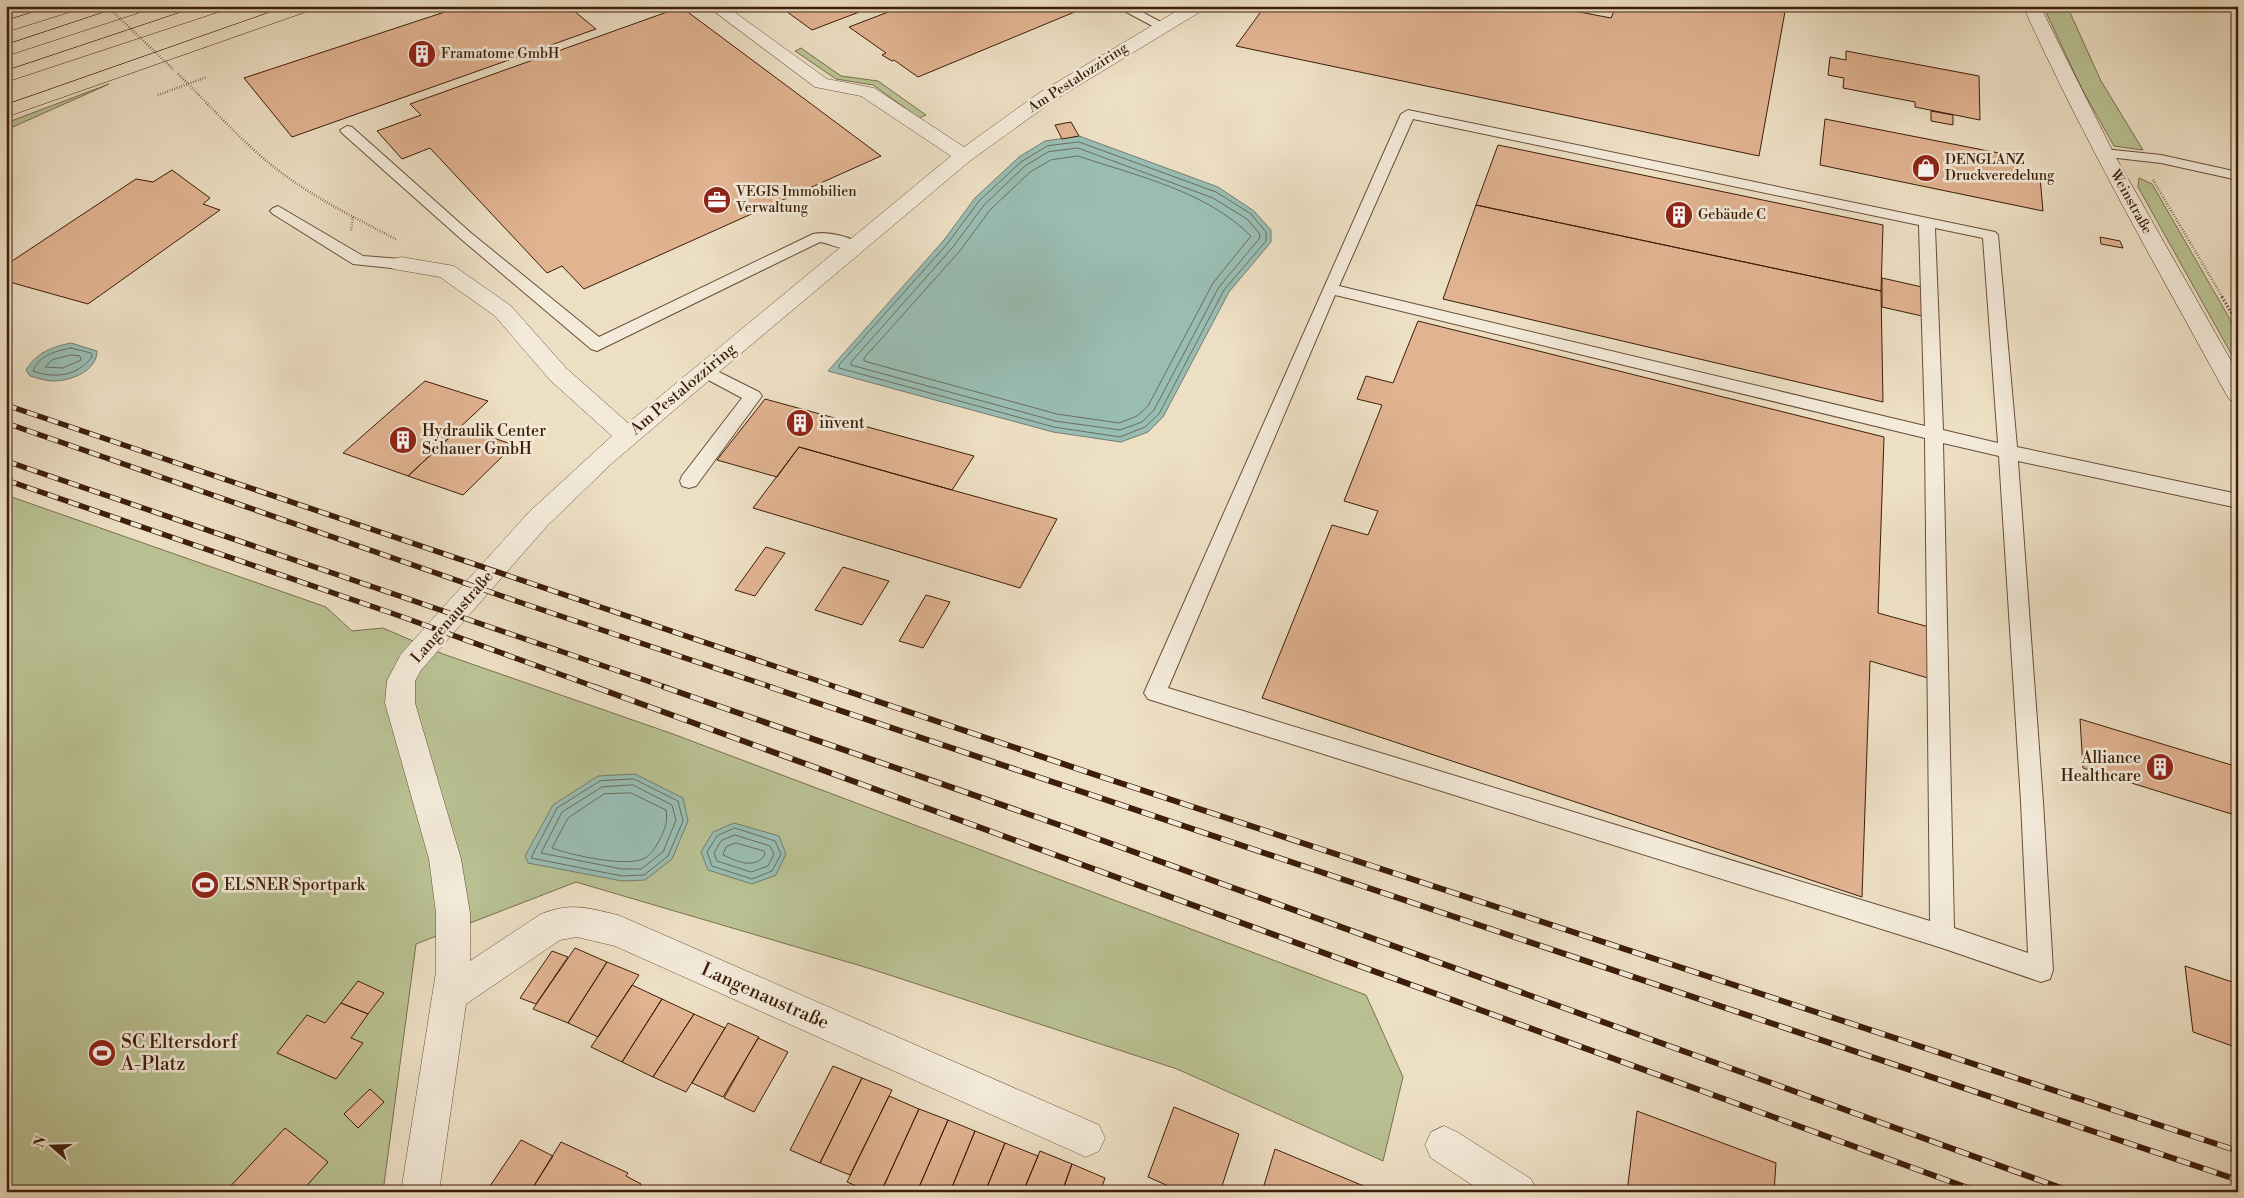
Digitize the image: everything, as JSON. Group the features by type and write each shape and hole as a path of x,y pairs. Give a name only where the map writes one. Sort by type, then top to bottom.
{"highway":[{"path":"6,27 70,6"},
{"path":"6,51 141,6"},
{"path":"6,77 218,6"},
{"path":"6,96 263,6"},
{"path":"6,111 305,6"}],"street":[{"path":"715,6 821,83 867,92 964,156"},
{"name":"Am Pestalozziring","path":"401,264 446,271 503,310 558,374 628,437 704,371 964,156 1046,97 1197,6"},
{"name":"Weinstraße","path":"2031,6 2062,74 2104,153 2238,394"},
{"name":"Langenaustraße","path":"420,1192 454,972 453,913 445,859 400,703 401,681 411,662 538,519 574,483 628,437"},
{"name":"Langenaustraße","path":"450,994 553,925 577,921 618,931 1086,1138"},
{"path":"1444,1145 1518,1192"}],"lane":[{"path":"1121,6 1162,26"},
{"path":"1408,114 1927,222 1990,235 2008,452 2032,802 2040,970 1942,936 1155,693 1408,114"},
{"path":"347,130 466,236 597,345 818,237 841,241 854,247"},
{"path":"2104,153 2161,159 2238,176"},
{"path":"278,211 359,262 401,264"},
{"path":"1927,222 1934,434 1942,936"},
{"path":"1330,289 2008,452 2238,501"},
{"path":"689,481 753,396 704,371"}],"path":[{"path":"107,6 277,170 315,195 398,241"},
{"path":"158,96 207,77"},
{"path":"2140,157 2238,324"}],"green space":[{"path":"2043,6 2067,6 2101,81 2143,150 2114,146 2082,89"},
{"path":"801,48 841,76 878,81 926,115 919,118 873,85 836,79 795,51"},
{"path":"109,84 6,130 6,123"},
{"path":"2139,178 2152,184 2238,333 2238,366 2138,187"},
{"path":"6,495 326,607 352,631 383,628 443,654 673,734 1366,995 1403,1077 1383,1161 1177,1069 868,968 576,882 416,944 383,1192 6,1192"}],"water":[{"path":"1079,136 1218,187 1254,211 1271,230 1271,242 1229,292 1163,417 1148,432 1121,442 1053,432 828,371 944,240 975,198 1019,157 1045,141"},
{"path":"71,343 97,351 93,364 82,374 60,381 30,376 26,370 35,359 46,351"},
{"path":"635,774 683,798 688,821 672,859 645,880 622,881 528,863 525,856 553,805 598,776"},
{"path":"734,823 779,836 786,854 776,875 752,884 708,870 701,852 713,832"}],"building":[{"name":"Framatome GmbH","path":"463,6 568,6 596,29 292,137 244,78"},
{"path":"779,6 875,6 812,30"},
{"path":"904,6 1089,6 918,77 894,60 892,61 882,55 886,53 849,27"},
{"path":"1265,6 1548,6 1611,18 1616,6 1786,6 1759,156 1236,46"},
{"path":"681,7 881,156 584,289 562,266 547,273 430,148 402,159 377,131 421,115 410,104"},
{"path":"1846,51 1979,76 1980,120 1915,107 1915,102 1843,88 1844,78 1828,75 1830,57 1846,60"},
{"path":"1931,111 1953,115 1953,125 1931,121"},
{"name":"DENGLANZ Druckveredelung","path":"1825,119 2014,156 2014,172 2040,177 2043,211 1820,165"},
{"path":"1071,122 1079,136 1062,139 1055,125"},
{"name":"Gebäude C","path":"1498,145 1883,225 1881,291 1476,205"},
{"path":"172,170 210,198 203,204 220,210 88,304 6,281 6,265 136,179 153,182"},
{"path":"1476,205 1881,291 1883,402 1443,299"},
{"path":"2100,237 2120,241 2123,248 2101,244"},
{"path":"1882,278 1922,287 1922,316 1882,307"},
{"path":"1418,321 1884,437 1878,613 1929,627 1928,678 1870,661 1862,897 1262,698 1332,525 1368,535 1378,511 1344,501 1382,405 1357,399 1366,376 1393,383"},
{"name":"Hydraulik Center Schauer GmbH","path":"425,381 488,401 408,476 343,453"},
{"name":"invent","path":"765,399 974,456 952,490 799,447 777,477 717,460"},
{"path":"461,427 514,445 463,495 408,476"},
{"path":"799,447 1057,519 1020,588 753,508"},
{"path":"766,547 785,553 755,596 735,590"},
{"path":"843,567 889,581 862,625 815,610"},
{"path":"926,595 950,602 923,648 899,641"},
{"name":"Alliance Healthcare","path":"2080,719 2238,767 2238,816 2083,768"},
{"path":"575,948 607,962 568,1023 533,1009"},
{"path":"552,951 568,957 536,1004 520,998"},
{"path":"607,962 639,975 598,1037 568,1023"},
{"path":"2185,966 2238,984 2238,1048 2193,1032"},
{"path":"358,981 384,993 368,1014 341,1003"},
{"path":"632,985 662,999 622,1062 591,1047"},
{"path":"662,999 694,1014 653,1077 622,1062"},
{"path":"341,1003 368,1014 351,1038 363,1043 336,1079 277,1053 307,1015 325,1023"},
{"path":"694,1014 725,1028 686,1092 653,1077"},
{"path":"728,1023 759,1037 723,1097 692,1083"},
{"path":"758,1038 788,1052 754,1112 724,1098"},
{"path":"833,1066 862,1078 820,1163 790,1150"},
{"path":"862,1078 892,1090 850,1175 820,1163"},
{"path":"370,1089 384,1102 358,1128 344,1114"},
{"path":"889,1096 919,1109 881,1192 870,1192 847,1182"},
{"path":"1174,1107 1239,1134 1220,1192 1182,1192 1148,1177"},
{"path":"919,1109 948,1120 917,1192 881,1192"},
{"path":"1637,1111 1776,1163 1774,1192 1627,1192"},
{"path":"948,1120 975,1131 950,1192 917,1192"},
{"path":"285,1128 328,1162 301,1192 225,1192"},
{"path":"975,1131 1005,1143 985,1192 950,1192"},
{"path":"521,1140 553,1156 530,1192 503,1192 490,1186"},
{"path":"561,1142 628,1173 626,1176 641,1184 637,1192 538,1192 532,1189"},
{"path":"1005,1143 1038,1156 1023,1192 985,1192"},
{"path":"1275,1149 1378,1192 1262,1192"},
{"path":"1040,1151 1072,1164 1062,1192 1023,1192"},
{"path":"1072,1164 1105,1178 1100,1192 1062,1192"}],"railway":[{"path":"6,405 839,688"},
{"path":"6,423 522,603 774,688"},
{"path":"6,461 668,688"},
{"path":"6,480 397,615 598,688"},
{"path":"595,687 1979,1192"},
{"path":"664,687 1068,828 2072,1192"},
{"path":"770,687 2238,1180"},
{"path":"835,687 1099,776 2238,1151"}],"place":[{"name":"Framatome GmbH","path":"422,54"},
{"name":"DENGLANZ Druckveredelung","path":"1926,168"},
{"name":"VEGIS Immobilien Verwaltung","path":"717,200"},
{"name":"Gebäude C","path":"1679,215"},
{"name":"invent","path":"800,423"},
{"name":"Hydraulik Center Schauer GmbH","path":"403,440"},
{"name":"Alliance Healthcare","path":"2160,767"},
{"name":"ELSNER Sportpark","path":"205,885"},
{"name":"SC Eltersdorf A-Platz","path":"102,1053"}]}
